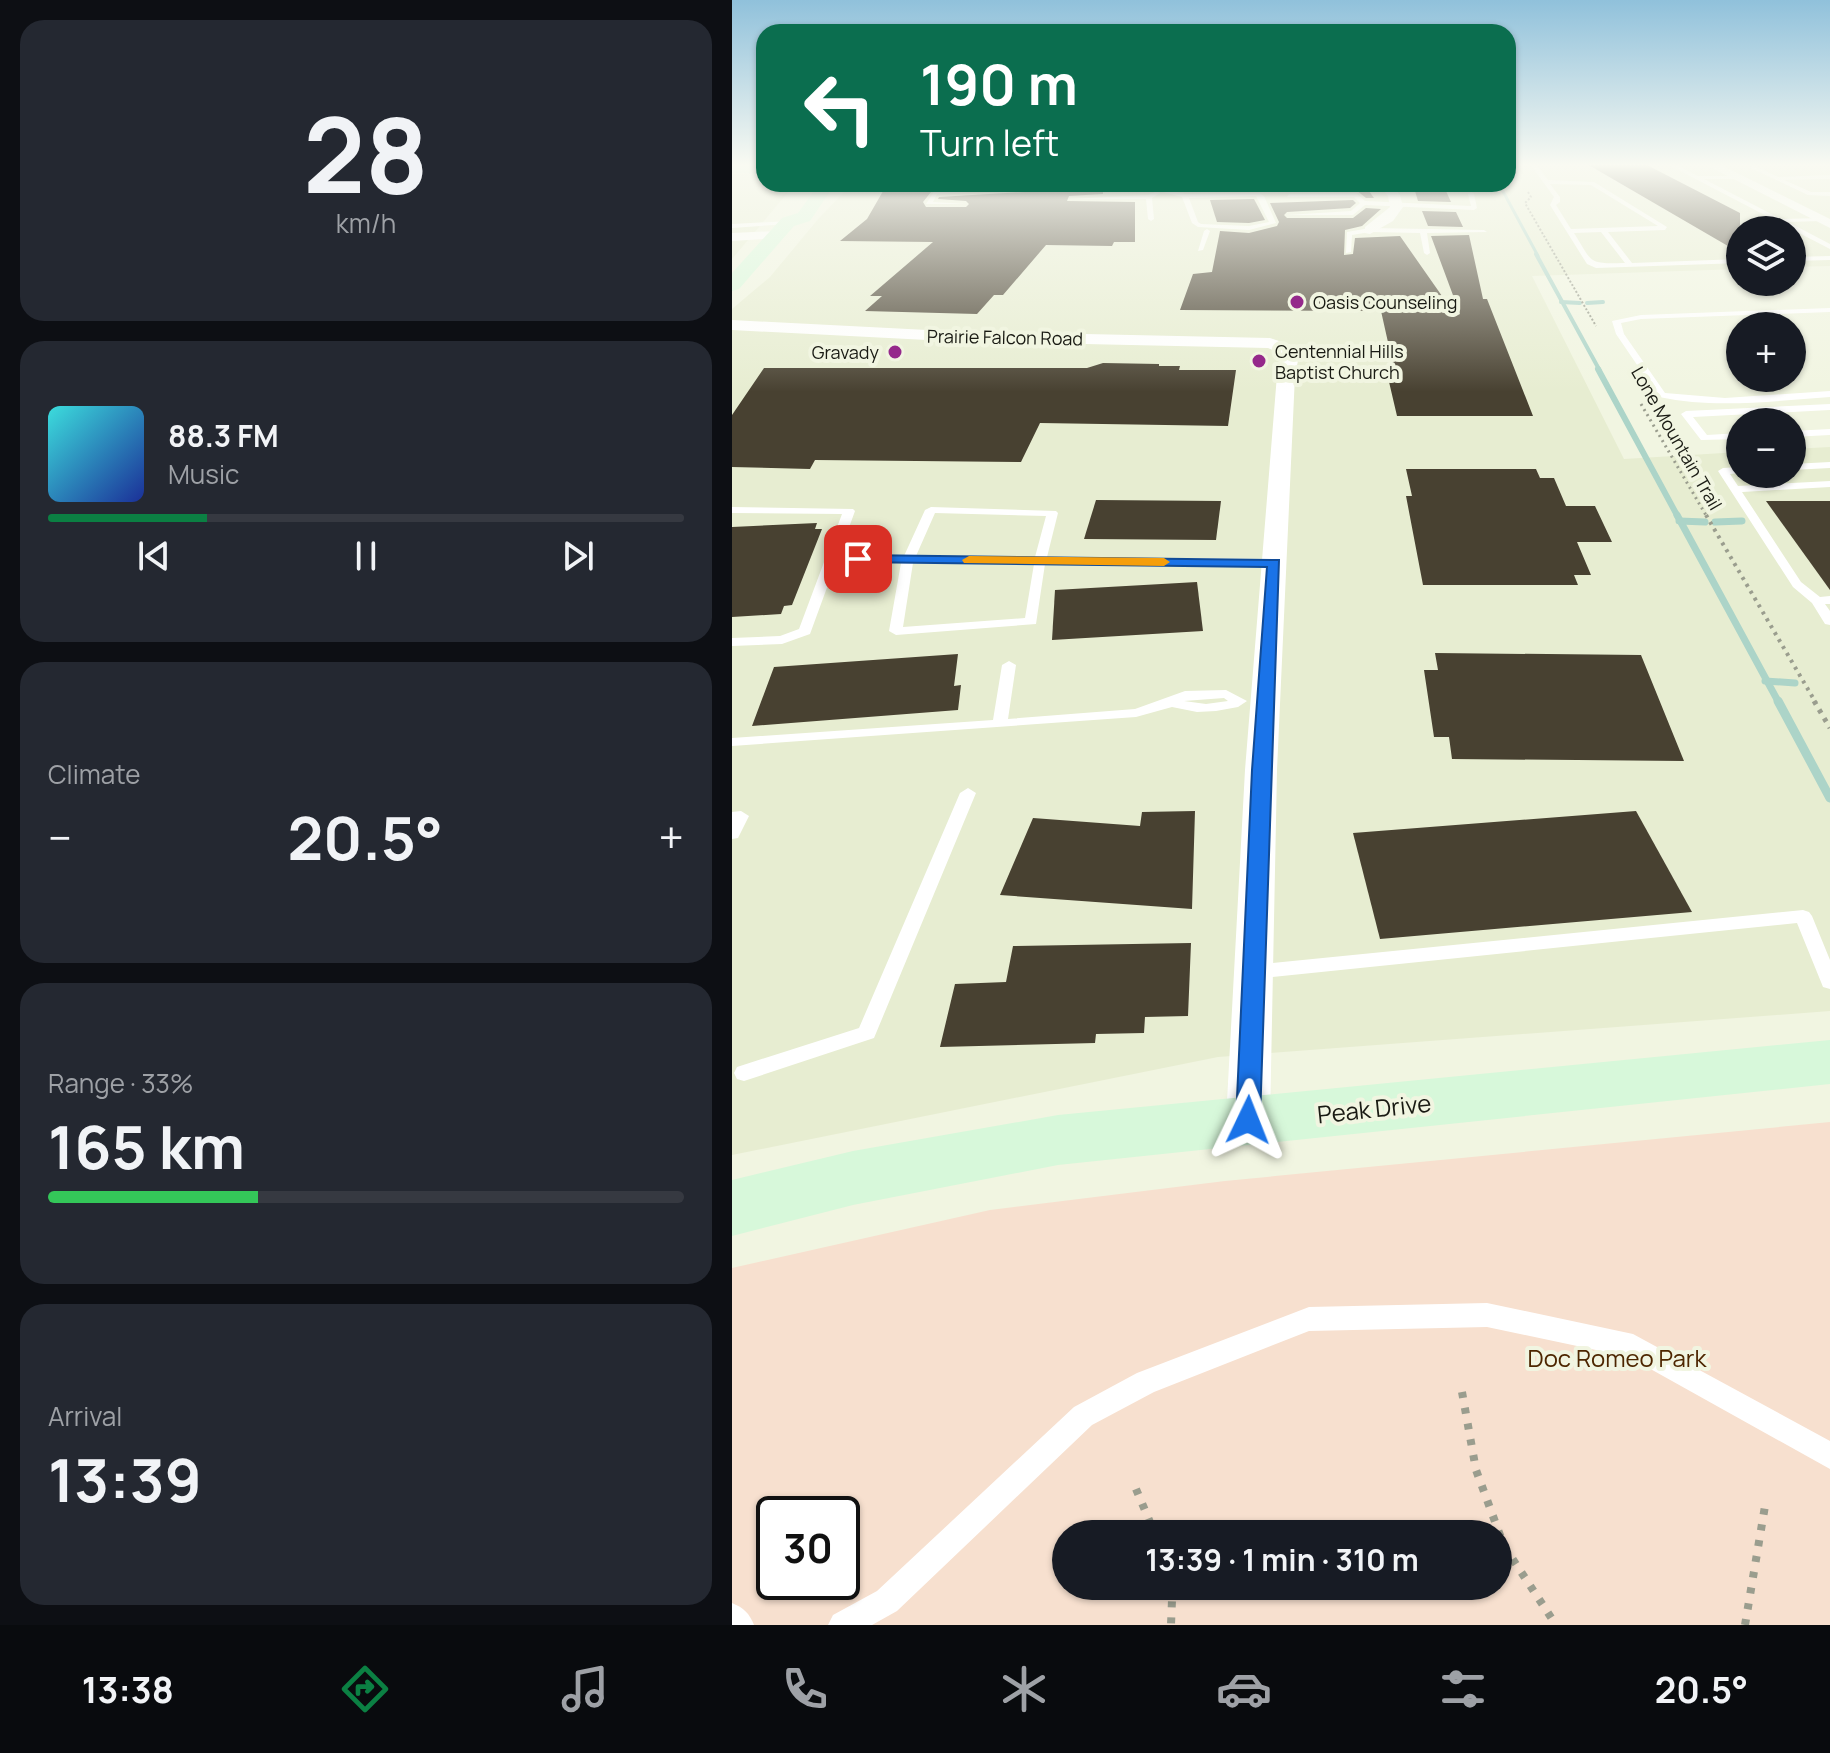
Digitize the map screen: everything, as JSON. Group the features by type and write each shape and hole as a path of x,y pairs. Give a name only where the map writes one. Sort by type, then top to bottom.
{"main road":[{"path":"737,276 772,240"},
{"name":"Peak Drive","path":"732,1208 853,1178 1058,1140 1830,1062"}],"street":[{"name":"Prairie Falcon Road","path":"732,325 947,336 1279,344 1291,351 1292,358 1286,375 1274,563"},
{"path":"1248,1120 1253,972 1253,700 1274,563"}],"lane":[{"path":"1200,250 1204,240"},
{"path":"1348,252 1349,240"},
{"path":"1425,240 1427,253"},
{"path":"1575,240 1589,263 1596,266 1726,261"},
{"path":"1611,240 1629,264"},
{"path":"1806,259 1830,258"},
{"path":"1830,310 1641,317 1616,321 1620,334 1662,395 1681,399 1720,399 1830,394"},
{"path":"1806,408 1830,407"},
{"path":"1726,412 1686,414 1704,438 1726,437"},
{"path":"1806,433 1830,432"},
{"path":"1806,466 1830,465"},
{"path":"1735,489 1830,484"},
{"path":"1735,489 1797,584 1823,601 1830,621"},
{"path":"732,510 849,511 834,559 805,631 782,640 732,642"},
{"path":"931,510 1052,513 1040,561 1031,621 896,631 908,560 931,510"},
{"path":"834,559 1274,563"},
{"path":"1000,724 1009,665"},
{"path":"732,742 1136,713 1173,702 1185,695 1226,694 1253,700"},
{"path":"744,1073 867,1033 968,793"},
{"path":"732,817 741,816 732,834"},
{"path":"1253,972 1803,916 1830,982"},
{"path":"843,1625 887,1601 1083,1416 1146,1382 1309,1319 1487,1315 1633,1346 1830,1456"},
{"path":"732,1618 739,1625"}],"path":[{"path":"1546,240 1600,333"},
{"name":"Lone Mountain Trail","path":"1640,401 1830,728"},
{"path":"1462,1392 1476,1470 1504,1546 1556,1625"},
{"path":"1136,1489 1149,1520"},
{"path":"1745,1625 1765,1506"},
{"path":"1171,1625 1172,1600"}],"shaded area":[{"path":"732,240 748,240 732,259"},
{"path":"801,240 1726,240 1726,269 1532,276 1624,459 1726,453 1726,488 1806,488 1806,448 1830,447 1830,1011 1218,1057 732,1155 732,309 770,277"},
{"path":"1806,240 1830,240 1830,266 1806,267"}],"green space":[{"name":"Doc Romeo Park","path":"1830,1122 1830,1625 732,1625 732,1268 990,1210 1225,1181"}],"building":[{"path":"1135,240 1114,242 1112,246 1046,245 1003,295 994,295 977,314 865,311 882,296 870,296 933,242 840,241"},
{"path":"1218,240 1345,240 1344,255 1353,254 1355,240 1403,240 1456,316 1460,314 1432,240 1470,240 1483,299 1487,299 1533,416 1397,416 1386,369 1394,369 1381,311 1180,310 1193,274 1212,272"},
{"path":"1103,363 1159,364 1180,366 1179,370 1236,370 1228,426 1040,423 1021,462 815,460 810,469 732,467 732,415 764,368 1087,368"},
{"path":"1406,469 1536,469 1540,478 1554,478 1566,506 1595,506 1612,542 1577,542 1591,575 1574,575 1578,585 1423,585 1406,496 1412,496"},
{"path":"1096,500 1221,501 1216,540 1084,539"},
{"path":"1766,501 1830,501 1830,590"},
{"path":"817,523 815,529 822,529 792,605 784,606 781,614 732,617 732,527"},
{"path":"1197,582 1203,631 1052,640 1055,590"},
{"path":"1435,653 1641,655 1684,761 1452,759 1449,737 1434,737 1424,670 1438,670"},
{"path":"958,654 954,686 961,685 958,710 752,726 774,667"},
{"path":"1195,811 1192,909 1000,895 1033,818 1140,826 1142,812"},
{"path":"1636,811 1692,912 1380,939 1353,833"},
{"path":"1191,943 1188,1016 1145,1017 1144,1033 1096,1034 1095,1043 940,1047 955,984 1006,982 1013,946"}],"waterway":[{"path":"1529,240 1538,256"},
{"path":"1536,254 1562,302"},
{"path":"1562,302 1580,303"},
{"path":"1562,302 1600,371"},
{"path":"1587,303 1603,302"},
{"path":"1598,369 1678,517"},
{"path":"1677,515 1680,521"},
{"path":"1680,521 1705,522"},
{"path":"1680,521 1767,681"},
{"path":"1715,522 1742,521"},
{"path":"1767,681 1795,683"},
{"path":"1767,681 1779,703"},
{"path":"1778,701 1830,798"}],"slow traffic":[{"path":"969,560 1164,562"}],"place":[{"name":"Oasis Counseling","path":"1297,302"},
{"name":"Gravady","path":"895,352"},
{"name":"Centennial Hills Baptist Church","path":"1259,361"}],"route":[{"path":"858,559 1274,563 1261,770 1248,1120"}]}
